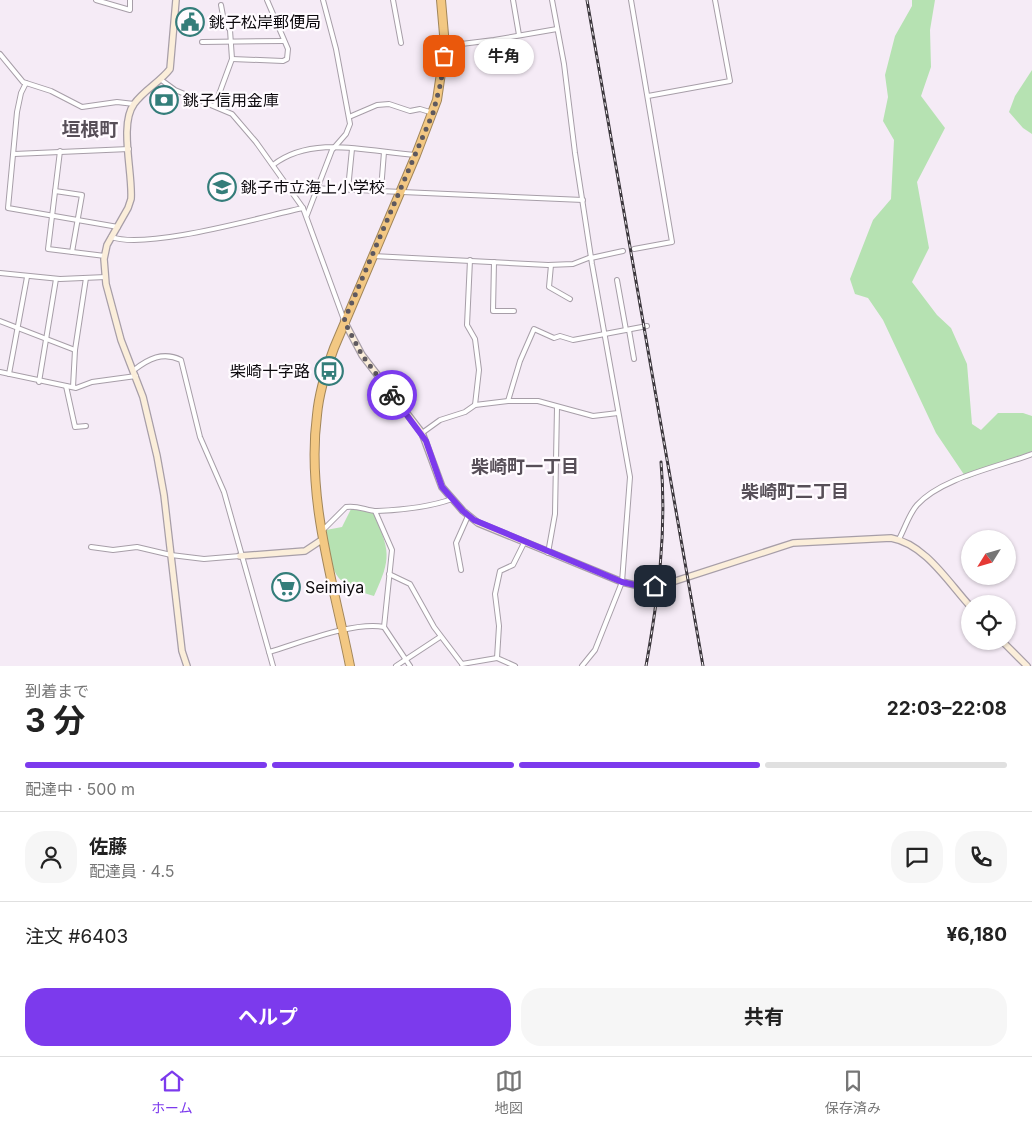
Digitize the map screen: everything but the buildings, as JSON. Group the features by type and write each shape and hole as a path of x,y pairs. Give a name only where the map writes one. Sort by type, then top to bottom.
{"highway":[{"path":"350,666 323,535 314,461 317,415 327,368 344,321 433,113 441,82 444,46 441,0"}],"main road":[{"path":"176,0 171,65 160,79 134,104 128,120 131,199 111,238 105,256 106,278 121,340 135,373 157,456 182,652 187,666"},
{"path":"344,321 362,355 422,433 440,483 468,516 478,523 622,582 644,587 663,585 800,541 899,539 918,549 961,596"},
{"path":"240,556 305,551 323,535"},
{"path":"1011,650 1027,666"}],"street":[{"path":"96,0 130,10 130,0"},
{"path":"232,59 286,61 289,54 267,0"},
{"path":"307,215 334,147 348,130 349,117 336,49 323,0"},
{"path":"394,0 401,42"},
{"path":"513,0 519,36"},
{"path":"552,0 564,64 574,153 591,258 630,477 622,582 595,650 582,666"},
{"path":"631,0 672,242 634,248"},
{"path":"648,96 730,81 715,0"},
{"path":"215,105 232,59 230,30 224,21 221,5"},
{"path":"444,46 557,29"},
{"path":"202,42 284,41"},
{"path":"0,54 15,75 26,83 51,91 82,107 117,102 134,104"},
{"path":"160,79 175,90 215,105 232,114 273,165 307,215 344,321"},
{"path":"26,83 21,93 17,112 8,208 118,227"},
{"path":"349,117 377,105 389,104 410,111 420,109 433,113"},
{"path":"273,165 289,154 334,147 416,155"},
{"path":"14,154 129,149"},
{"path":"348,189 352,149"},
{"path":"60,151 48,249 105,256"},
{"path":"381,190 384,152"},
{"path":"289,187 583,200"},
{"path":"55,191 82,195 72,252"},
{"path":"111,238 120,241 137,241 178,236 303,208"},
{"path":"372,256 551,265 573,264 623,251"},
{"path":"470,260 467,325 475,339 479,370 475,405"},
{"path":"494,262 493,311 514,311"},
{"path":"551,265 549,287 570,299"},
{"path":"0,273 56,279 106,278"},
{"path":"9,374 27,277"},
{"path":"73,387 75,350 86,278"},
{"path":"40,382 56,279"},
{"path":"617,280 634,359"},
{"path":"0,320 75,350"},
{"path":"508,401 520,361 534,329 554,338 560,336 573,340 647,326"},
{"path":"0,372 40,382 73,387 135,373 149,358 173,356 180,360 200,437 224,492 240,556 273,666"},
{"path":"66,386 76,427 86,426"},
{"path":"422,433 440,420 465,412 475,405 508,401 538,401 593,416 618,413"},
{"path":"548,553 555,514 557,407"},
{"path":"899,539 916,506 926,497 963,478 1032,454"},
{"path":"323,535 346,507 356,506 375,511 406,508 452,499"},
{"path":"375,511 392,550 384,627 410,666"},
{"path":"461,570 456,543 468,516"},
{"path":"497,658 499,626 495,594 498,576 500,571 513,565 524,543"},
{"path":"91,547 113,550 137,547 171,555 204,558 240,556"},
{"path":"389,574 410,584 440,637 461,665 497,658 515,666"},
{"path":"269,652 343,631 373,625 384,627"},
{"path":"396,666 440,637"}],"green space":[{"path":"912,0 935,0 930,30 931,67 921,96 945,128 917,182 929,248 912,282 937,315 951,328 967,364 972,424 981,430 998,413 1023,413 1032,416 1032,451 967,479 936,433 883,320 868,298 855,294 850,279 873,220 891,199 894,140 883,121 888,97 885,75 895,36 912,6"},
{"path":"1032,70 1032,134 1023,128 1009,112 1015,96"},
{"path":"351,509 373,512 386,545 387,554 384,572 374,596 349,586 336,574 333,566 326,530 342,527"}],"railway":[{"path":"587,0 703,666"},
{"path":"646,666 654,616 662,539 663,488 661,462"}],"way so far":[{"path":"392,395 362,355 344,321 433,113 441,82 444,56"}],"place":[{"name":"銚子松岸郵便局","path":"190,22"},
{"name":"牛角","path":"444,56"},
{"name":"銚子信用金庫","path":"164,100"},
{"name":"銚子市立海上小学校","path":"222,187"},
{"name":"柴崎十字路","path":"329,371"},
{"name":"Seimiya","path":"286,587"}],"district":[{"name":"垣根町","path":"90,129"},
{"name":"柴崎町一丁目","path":"525,467"},
{"name":"柴崎町二丁目","path":"795,492"}],"route":[{"path":"392,395 422,433 429,447 442,487 463,511 478,523 631,586 655,586"}]}
